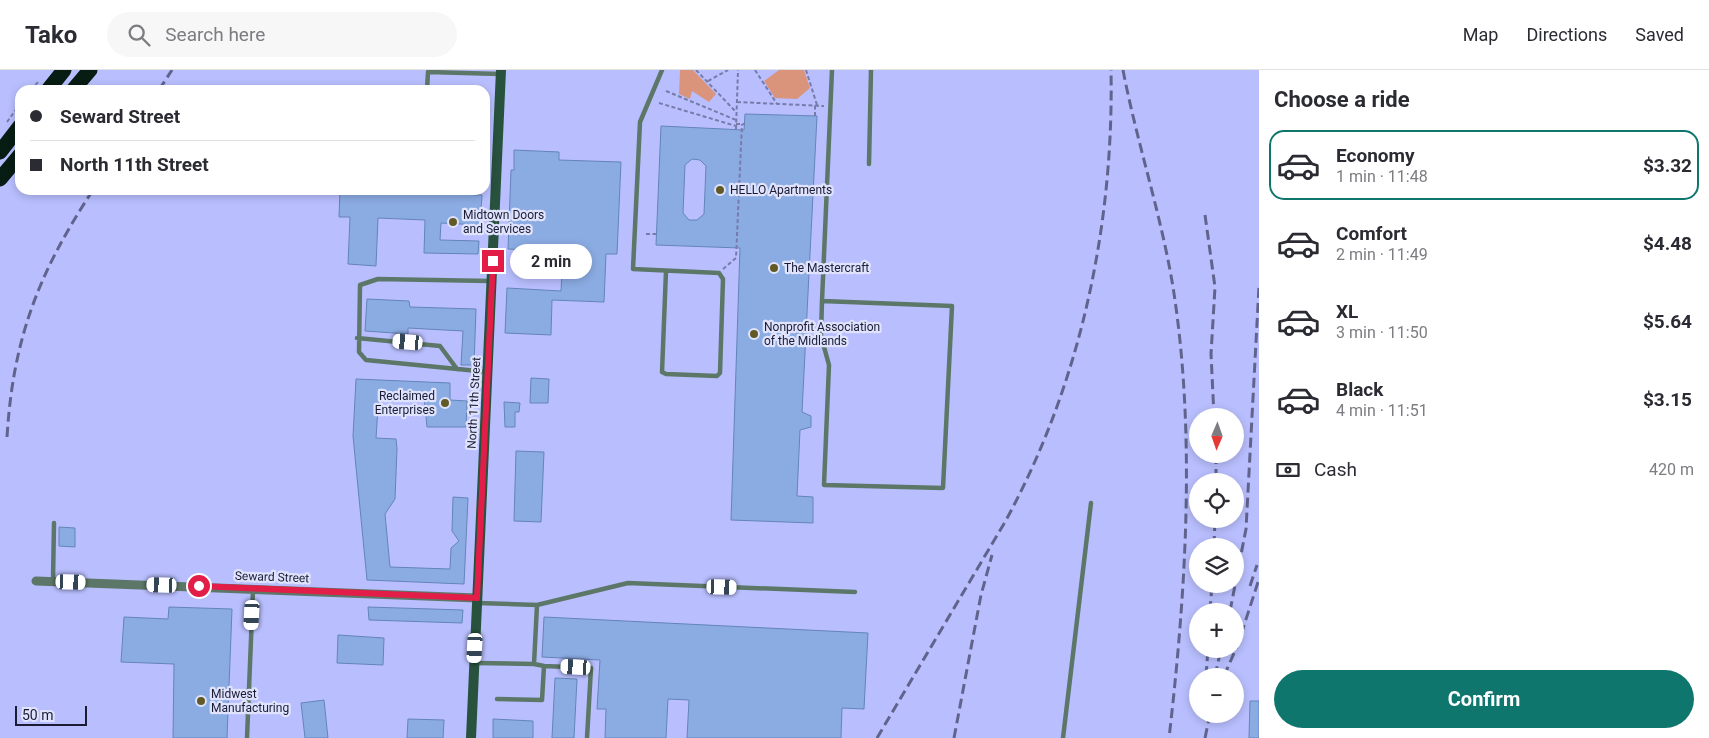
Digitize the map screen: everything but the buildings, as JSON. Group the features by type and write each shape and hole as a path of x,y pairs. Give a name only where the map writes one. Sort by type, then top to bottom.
{"highway":[{"path":"52,85 64,70"},
{"path":"77,85 90,70"},
{"path":"0,152 15,132"},
{"path":"0,179 15,161"}],"street":[{"name":"North 11th Street","path":"471,738 501,72"},
{"name":"Seward Street","path":"36,581 254,588 477,600"}],"lane":[{"path":"662,70 640,122 633,269 719,273 723,280 720,373 716,376 666,374 662,372 666,271"},
{"path":"822,301 952,306 943,488 824,485 829,365 821,336 822,301 832,70"},
{"path":"869,164 871,70"},
{"path":"427,85 428,72 501,72"},
{"path":"488,372 366,360 358,352 357,338 360,285 378,279 492,281"},
{"path":"357,338 440,346 457,369"},
{"path":"1063,738 1091,503"},
{"path":"53,581 54,523"},
{"path":"477,600 537,605 628,583 855,592"},
{"path":"246,738 254,588"},
{"path":"534,664 537,605"},
{"path":"474,663 534,664 591,668 587,738"},
{"path":"497,699 542,700 544,666"}],"path":[{"path":"696,70 736,112"},
{"path":"708,81 728,70"},
{"path":"736,126 738,70"},
{"path":"755,70 777,104"},
{"path":"806,70 816,105 815,116"},
{"path":"666,91 736,120"},
{"path":"737,102 825,106"},
{"path":"660,103 736,126 743,124 736,258 719,273"},
{"path":"646,234 656,234"}],"shaded area":[{"path":"680,70 693,70 716,94 709,102 692,91 690,99 679,94"},
{"path":"779,70 804,70 810,88 797,99 775,98 764,81"}],"railway":[{"path":"162,85 172,70"},
{"path":"877,738 1005,522 1031,470 1054,416 1072,360 1099,246 1106,188 1111,70"},
{"path":"1123,70 1168,260 1180,342 1184,399 1186,455 1184,570 1169,738"},
{"path":"7,437 15,368 32,307 58,249 90,195"},
{"path":"1205,215 1215,287 1211,354 1214,408"},
{"path":"1232,603 1246,529 1259,286"},
{"path":"1216,463 1216,473"},
{"path":"1214,538 1215,528"},
{"path":"954,738 981,595 992,555"},
{"path":"1250,586 1257,565"},
{"path":"1228,668 1238,644 1259,579"},
{"path":"1211,593 1211,603"},
{"path":"1207,658 1207,668"},
{"path":"1217,668 1219,658"},
{"path":"1205,738 1208,723"}],"place":[{"name":"HELLO Apartments","path":"720,190"},
{"name":"Midtown Doors and Services","path":"453,222"},
{"name":"The Mastercraft","path":"774,268"},
{"name":"Nonprofit Association of the Midlands","path":"754,334"},
{"name":"Reclaimed Enterprises","path":"445,403"},
{"name":"Midwest Manufacturing","path":"201,701"}],"route":[{"path":"199,586 477,598 493,261"}]}
